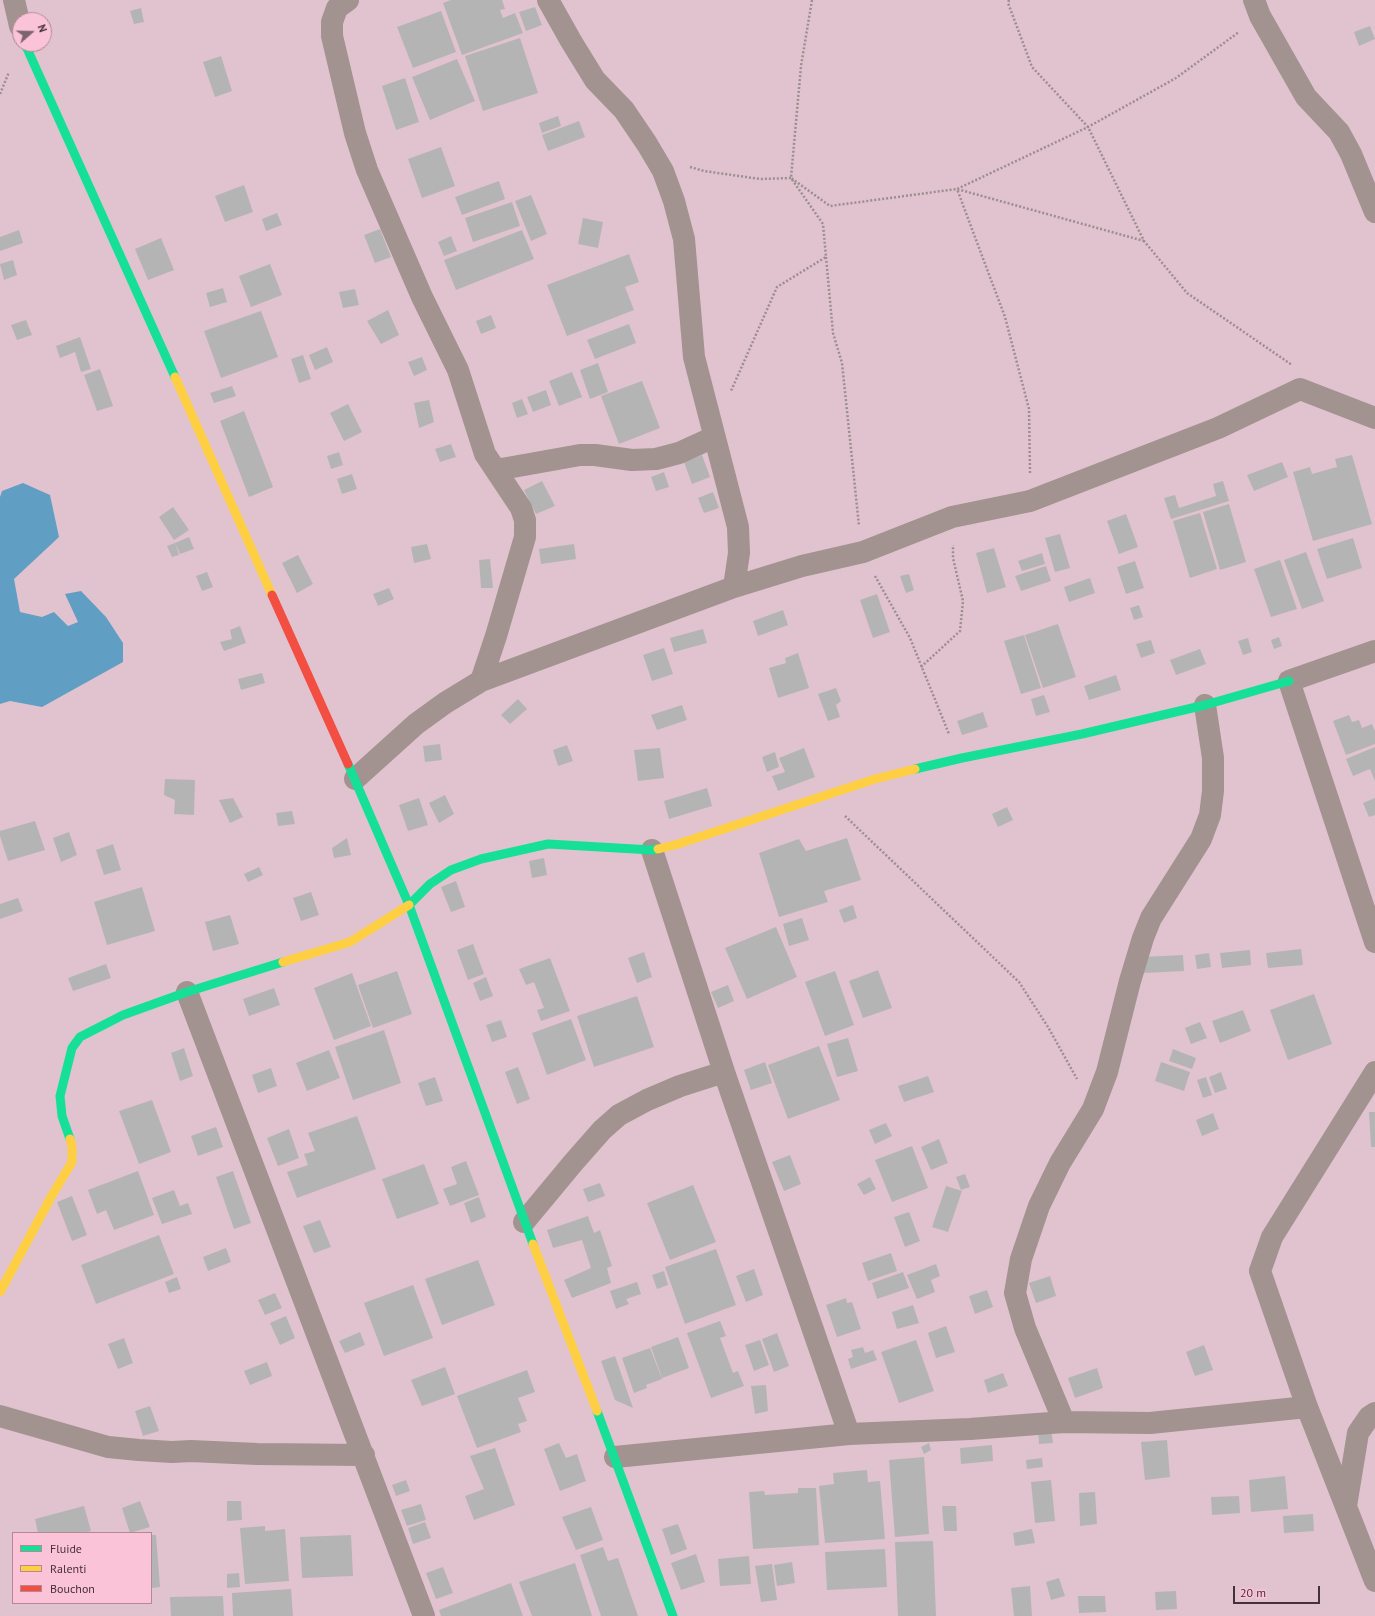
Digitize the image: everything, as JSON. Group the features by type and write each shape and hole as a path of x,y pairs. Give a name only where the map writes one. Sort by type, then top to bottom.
{"street":[{"path":"14,0 17,12"},
{"path":"348,0 337,8 332,22 332,36 367,170 422,297 458,370 485,454 521,508 525,520 525,537 481,681"},
{"path":"548,0 595,80 624,110 647,144 663,171 670,189 684,239 694,357 738,527 739,553 734,587"},
{"path":"1257,8 1306,96 1339,132 1351,154 1375,210"},
{"path":"29,52 355,780 409,905 524,1222 615,1457 673,1616"},
{"path":"355,780 416,724 445,703 481,681 734,587 802,566 862,552 952,517 1030,501 1218,428 1300,389 1375,418"},
{"path":"496,470 580,455 595,455 632,460 656,459 679,453 714,437"},
{"path":"0,1292 51,1197 72,1162 72,1146 62,1116 60,1096 72,1048 80,1037 123,1015 187,992 350,942 409,905 430,884 451,870 481,860 548,844 652,850 678,844 875,779 962,758 1082,734 1205,705 1289,681 1375,650"},
{"path":"1289,681 1375,942"},
{"path":"1064,1422 1025,1328 1015,1292 1021,1259 1039,1206 1060,1163 1093,1109 1107,1072 1130,981 1143,938 1151,918 1201,838 1210,815 1213,791 1213,758 1205,705"},
{"path":"652,850 724,1072 849,1434"},
{"path":"187,992 364,1454 424,1616"},
{"path":"524,1222 602,1130 619,1115 647,1100 680,1086 724,1072"},
{"path":"1373,1082 1272,1237 1260,1271 1307,1406 1375,1581"},
{"path":"615,1457 849,1434 970,1429 1064,1422 1150,1423 1307,1406"},
{"path":"1346,1506 1358,1433 1369,1417 1375,1413"},
{"path":"0,1416 108,1447 172,1452 191,1450 257,1454 364,1454"}],"path":[{"path":"812,0 801,66 791,178 823,224 833,333 842,363 862,552 910,638 951,737 962,758"},
{"path":"1009,0 1008,3 1032,67 1088,127 1144,241 1187,293 1292,363 1300,389"},
{"path":"684,165 704,171 760,179 791,178 830,206 957,189 1088,127 1176,78 1257,8"},
{"path":"957,189 1144,241"},
{"path":"957,189 1005,317 1029,409 1030,501"},
{"path":"729,396 777,287 826,257"},
{"path":"922,666 960,631 963,601 953,558 952,517"},
{"path":"823,796 1019,982 1048,1027 1093,1109"}],"water":[{"path":"23,483 50,495 59,537 14,579 20,612 42,617 54,612 68,626 78,622 65,594 81,591 106,617 123,643 123,662 42,707 10,701 0,704 0,497 2,491"}],"building":[{"path":"451,0 502,0 505,9 500,10 503,18 515,13 523,33 462,55 443,3"},
{"path":"535,7 542,25 526,31 519,12"},
{"path":"141,8 144,22 134,24 130,11"},
{"path":"441,11 456,52 413,68 397,27"},
{"path":"1370,26 1375,39 1359,46 1354,32"},
{"path":"520,38 538,93 483,111 465,56"},
{"path":"221,56 232,91 215,97 203,62"},
{"path":"457,59 475,101 430,120 412,77"},
{"path":"405,78 419,122 396,130 382,86"},
{"path":"558,116 561,126 542,133 539,123"},
{"path":"579,121 585,137 548,151 542,135"},
{"path":"441,147 455,186 422,198 408,159"},
{"path":"499,181 505,199 462,215 455,197"},
{"path":"244,185 253,212 225,222 215,196"},
{"path":"531,195 547,234 531,241 515,201"},
{"path":"512,202 520,226 473,242 465,218"},
{"path":"277,213 282,225 266,231 262,219"},
{"path":"583,218 603,222 598,248 578,244"},
{"path":"380,229 391,257 375,263 364,235"},
{"path":"19,230 23,243 0,251 0,237"},
{"path":"522,230 534,259 456,290 444,260"},
{"path":"451,236 457,251 444,256 438,242"},
{"path":"161,238 174,270 148,280 135,249"},
{"path":"629,254 639,282 625,287 634,310 567,336 547,285"},
{"path":"13,260 17,275 4,280 0,264"},
{"path":"270,264 282,295 251,307 239,276"},
{"path":"223,288 227,302 210,307 206,293"},
{"path":"355,289 359,305 343,308 339,292"},
{"path":"388,310 399,335 381,344 367,321"},
{"path":"261,311 278,357 221,378 204,331"},
{"path":"491,315 496,328 481,334 476,321"},
{"path":"26,320 32,335 17,340 11,325"},
{"path":"629,324 636,343 595,359 587,340"},
{"path":"80,337 91,369 81,372 75,352 60,358 56,346"},
{"path":"327,347 333,362 315,370 309,355"},
{"path":"303,355 311,379 299,383 291,359"},
{"path":"422,357 427,370 414,376 408,362"},
{"path":"598,363 608,392 590,399 580,370"},
{"path":"100,369 113,406 97,411 84,375"},
{"path":"572,372 582,397 559,406 549,381"},
{"path":"642,381 660,428 619,444 601,396"},
{"path":"232,386 236,396 214,403 210,393"},
{"path":"546,390 551,405 533,412 527,397"},
{"path":"522,399 528,414 517,418 512,403"},
{"path":"429,400 434,422 419,428 414,403"},
{"path":"348,404 362,432 344,441 330,413"},
{"path":"244,411 273,487 249,497 220,421"},
{"path":"451,444 456,457 440,462 435,449"},
{"path":"339,452 343,465 331,469 327,456"},
{"path":"702,455 710,477 692,484 684,462"},
{"path":"1352,455 1372,524 1313,541 1293,472 1310,467 1312,474 1337,467 1335,459"},
{"path":"1282,462 1288,477 1254,491 1247,475"},
{"path":"664,472 669,487 656,491 651,477"},
{"path":"352,474 357,489 342,494 337,479"},
{"path":"542,481 555,506 536,514 524,490"},
{"path":"1223,481 1229,501 1171,519 1164,498 1175,495 1179,508 1216,496 1213,484"},
{"path":"713,492 719,508 704,513 698,498"},
{"path":"1229,504 1246,562 1220,570 1203,512"},
{"path":"173,507 189,530 174,540 159,517"},
{"path":"1200,513 1217,569 1190,578 1173,521"},
{"path":"1126,514 1138,547 1119,554 1107,521"},
{"path":"1060,534 1070,568 1055,572 1045,538"},
{"path":"189,537 194,549 180,554 175,543"},
{"path":"1353,538 1362,568 1327,579 1317,549"},
{"path":"175,543 179,555 172,557 167,546"},
{"path":"427,544 431,559 414,563 411,547"},
{"path":"574,544 576,559 541,564 539,549"},
{"path":"994,548 1006,587 987,593 976,553"},
{"path":"1306,552 1324,601 1302,609 1284,560"},
{"path":"1042,553 1045,564 1022,571 1018,561"},
{"path":"298,555 313,584 297,593 282,563"},
{"path":"490,559 493,588 481,588 479,560"},
{"path":"1280,560 1297,609 1271,617 1254,569"},
{"path":"1135,561 1144,588 1126,594 1117,567"},
{"path":"1046,566 1051,581 1021,591 1015,576"},
{"path":"207,572 213,587 202,591 196,576"},
{"path":"909,574 914,590 906,593 900,576"},
{"path":"1090,578 1095,593 1069,602 1064,587"},
{"path":"389,588 394,599 378,606 373,594"},
{"path":"877,594 890,632 873,638 860,600"},
{"path":"1139,605 1143,617 1134,620 1130,608"},
{"path":"783,610 788,625 758,636 753,621"},
{"path":"1058,624 1076,677 1043,688 1025,635"},
{"path":"240,626 246,643 224,651 220,642 232,639 230,630"},
{"path":"703,629 707,643 674,652 670,638"},
{"path":"1024,635 1041,688 1021,694 1004,641"},
{"path":"1279,637 1282,646 1274,649 1271,640"},
{"path":"1248,638 1252,652 1243,655 1238,641"},
{"path":"1151,640 1155,653 1141,658 1136,644"},
{"path":"664,648 673,674 652,681 643,655"},
{"path":"1200,649 1206,664 1176,675 1170,660"},
{"path":"798,653 809,688 778,698 769,668 786,663 785,658"},
{"path":"262,673 265,683 241,690 238,679"},
{"path":"1116,675 1121,690 1089,700 1084,686"},
{"path":"836,688 841,701 836,705 840,717 828,721 818,694"},
{"path":"1044,695 1050,712 1036,716 1031,699"},
{"path":"518,699 527,709 510,724 501,715"},
{"path":"682,705 687,720 657,730 651,715"},
{"path":"983,712 988,727 962,735 957,721"},
{"path":"1349,715 1352,722 1359,720 1362,728 1372,724 1375,731 1375,744 1346,755 1333,721"},
{"path":"440,744 442,760 425,762 423,746"},
{"path":"567,745 573,761 558,766 553,750"},
{"path":"1375,747 1375,781 1370,769 1353,776 1346,759"},
{"path":"660,748 664,778 638,781 634,750"},
{"path":"804,748 815,777 778,791 772,776 785,772 779,758"},
{"path":"775,752 779,767 767,772 762,757"},
{"path":"165,779 195,780 194,815 174,814 175,800 164,795"},
{"path":"707,788 712,806 669,819 664,801"},
{"path":"445,795 454,814 439,823 429,803"},
{"path":"233,798 243,817 230,823 219,800"},
{"path":"419,798 428,825 408,831 399,805"},
{"path":"1375,798 1375,815 1369,817 1363,803"},
{"path":"1007,807 1013,820 998,827 992,814"},
{"path":"292,811 295,824 278,826 276,813"},
{"path":"35,821 45,850 8,861 0,836 0,831"},
{"path":"69,832 77,855 61,862 53,838"},
{"path":"347,838 351,855 334,858 332,848"},
{"path":"847,838 861,880 824,891 828,902 779,917 759,853 799,839 806,851"},
{"path":"113,844 121,870 104,875 96,850"},
{"path":"544,858 547,875 532,878 529,861"},
{"path":"259,867 263,875 248,882 244,874"},
{"path":"456,881 465,907 451,912 441,887"},
{"path":"142,887 155,931 107,945 94,902"},
{"path":"311,892 319,915 301,921 293,898"},
{"path":"18,898 23,911 0,919 0,904"},
{"path":"853,905 857,918 844,923 839,910"},
{"path":"230,915 239,944 213,951 205,922"},
{"path":"802,918 809,940 789,946 783,924"},
{"path":"776,927 797,977 747,999 725,948"},
{"path":"473,944 484,974 468,980 457,950"},
{"path":"1301,949 1303,965 1268,968 1266,953"},
{"path":"1250,950 1251,965 1222,968 1220,953"},
{"path":"644,952 652,977 637,983 628,958"},
{"path":"1209,953 1211,967 1197,969 1195,955"},
{"path":"1183,955 1184,971 1144,973 1143,957"},
{"path":"550,958 570,1011 541,1021 537,1010 544,1008 534,982 526,985 519,969"},
{"path":"106,964 111,978 73,991 68,978"},
{"path":"878,970 892,1008 863,1018 849,981"},
{"path":"397,971 412,1014 373,1028 358,985"},
{"path":"835,971 854,1025 825,1036 805,982"},
{"path":"352,973 371,1026 334,1040 314,988"},
{"path":"486,977 493,996 480,1001 473,983"},
{"path":"728,985 734,1001 718,1008 711,992"},
{"path":"274,988 280,1005 249,1016 243,999"},
{"path":"1314,994 1332,1044 1288,1060 1270,1010"},
{"path":"637,996 654,1047 594,1067 577,1016"},
{"path":"1243,1010 1251,1031 1220,1043 1212,1021"},
{"path":"571,1019 586,1060 547,1075 532,1033"},
{"path":"501,1020 507,1037 492,1042 486,1025"},
{"path":"1200,1022 1207,1038 1191,1044 1185,1028"},
{"path":"384,1030 401,1083 353,1100 335,1047"},
{"path":"848,1038 858,1071 837,1077 827,1044"},
{"path":"819,1046 840,1100 788,1119 768,1065"},
{"path":"184,1048 193,1076 180,1081 171,1053"},
{"path":"1173,1049 1196,1058 1192,1069 1169,1061"},
{"path":"329,1050 340,1078 307,1091 296,1063"},
{"path":"765,1062 772,1083 751,1090 744,1070"},
{"path":"1161,1062 1190,1072 1184,1091 1155,1081"},
{"path":"518,1067 530,1099 517,1104 505,1072"},
{"path":"271,1068 277,1086 258,1093 252,1075"},
{"path":"1221,1072 1227,1089 1215,1093 1209,1077"},
{"path":"928,1076 934,1092 904,1102 898,1086"},
{"path":"435,1077 443,1101 426,1106 418,1083"},
{"path":"1206,1077 1212,1095 1203,1098 1197,1080"},
{"path":"152,1100 171,1152 139,1164 119,1111"},
{"path":"1369,1112 1375,1112 1375,1147 1371,1147"},
{"path":"1213,1113 1219,1129 1202,1136 1196,1120"},
{"path":"357,1116 376,1169 297,1198 287,1172 308,1165 304,1154 315,1151 308,1133"},
{"path":"886,1123 892,1136 875,1144 869,1130"},
{"path":"216,1127 223,1147 198,1156 191,1136"},
{"path":"289,1129 299,1158 278,1166 267,1138"},
{"path":"939,1139 948,1163 931,1170 921,1147"},
{"path":"912,1146 928,1188 892,1202 875,1160"},
{"path":"790,1155 801,1184 784,1191 772,1162"},
{"path":"466,1161 479,1195 450,1206 443,1189 457,1184 451,1167"},
{"path":"424,1164 439,1204 397,1219 382,1179"},
{"path":"138,1171 154,1215 114,1230 106,1210 97,1214 88,1190"},
{"path":"233,1171 251,1223 234,1229 216,1177"},
{"path":"965,1174 970,1187 961,1190 956,1177"},
{"path":"870,1177 876,1189 864,1195 857,1184"},
{"path":"600,1183 605,1196 588,1202 583,1189"},
{"path":"693,1185 716,1242 670,1260 647,1203"},
{"path":"946,1186 962,1191 948,1232 932,1227"},
{"path":"174,1190 180,1206 188,1203 192,1214 162,1224 152,1198"},
{"path":"72,1196 87,1235 72,1241 57,1202"},
{"path":"479,1197 486,1217 471,1223 464,1203"},
{"path":"909,1212 920,1241 905,1247 894,1217"},
{"path":"588,1216 594,1233 600,1230 612,1266 607,1268 611,1283 572,1298 564,1280 591,1268 582,1240 553,1248 547,1230"},
{"path":"320,1220 331,1247 314,1253 303,1226"},
{"path":"159,1235 174,1274 96,1304 81,1265"},
{"path":"226,1248 231,1262 208,1271 203,1257"},
{"path":"716,1249 736,1305 685,1324 665,1267"},
{"path":"891,1253 897,1271 868,1281 862,1263"},
{"path":"478,1260 495,1305 442,1325 425,1279"},
{"path":"936,1264 940,1276 931,1280 935,1292 917,1299 907,1275"},
{"path":"754,1269 763,1295 746,1302 736,1276"},
{"path":"664,1271 668,1285 657,1289 652,1275"},
{"path":"903,1272 909,1288 877,1299 872,1283"},
{"path":"1050,1276 1056,1296 1036,1303 1029,1283"},
{"path":"177,1277 181,1289 169,1293 165,1282"},
{"path":"637,1282 641,1294 626,1299 629,1304 616,1309 610,1291"},
{"path":"413,1285 433,1338 384,1356 364,1303"},
{"path":"987,1290 993,1307 975,1314 969,1296"},
{"path":"275,1293 282,1308 265,1315 258,1300"},
{"path":"846,1298 847,1303 852,1302 861,1329 837,1337 826,1305"},
{"path":"913,1305 919,1323 897,1329 892,1312"},
{"path":"286,1316 295,1338 280,1345 270,1323"},
{"path":"720,1321 726,1336 720,1338 733,1373 738,1371 744,1386 711,1398 687,1333"},
{"path":"946,1326 955,1352 936,1358 928,1333"},
{"path":"360,1332 365,1345 345,1353 339,1341"},
{"path":"777,1333 789,1366 774,1372 762,1339"},
{"path":"678,1337 689,1368 662,1378 651,1347"},
{"path":"124,1338 133,1363 118,1369 108,1344"},
{"path":"760,1340 769,1365 754,1371 745,1345"},
{"path":"916,1340 934,1391 899,1403 881,1352"},
{"path":"1204,1345 1213,1370 1195,1376 1186,1352"},
{"path":"863,1347 865,1353 873,1350 877,1360 851,1369 848,1359 853,1357 851,1350"},
{"path":"650,1348 662,1379 646,1385 647,1388 634,1393 622,1358"},
{"path":"615,1356 633,1408 615,1400 601,1361"},
{"path":"267,1362 272,1376 250,1385 244,1371"},
{"path":"445,1367 455,1394 422,1406 411,1380"},
{"path":"1097,1368 1103,1388 1075,1398 1068,1378"},
{"path":"527,1370 535,1392 518,1398 527,1421 518,1424 521,1432 477,1448 457,1396"},
{"path":"1003,1373 1008,1386 988,1393 984,1380"},
{"path":"766,1385 768,1411 755,1414 751,1386"},
{"path":"150,1406 159,1431 143,1436 135,1411"},
{"path":"1051,1429 1053,1443 1039,1444 1038,1430"},
{"path":"1167,1440 1170,1477 1145,1480 1141,1442"},
{"path":"559,1443 566,1458 577,1454 586,1481 560,1491 544,1449"},
{"path":"929,1443 931,1450 924,1454 921,1447"},
{"path":"992,1445 993,1461 961,1464 960,1448"},
{"path":"495,1448 515,1505 474,1520 465,1496 484,1489 470,1456"},
{"path":"924,1457 929,1534 895,1537 889,1460"},
{"path":"1042,1458 1043,1467 1027,1469 1026,1460"},
{"path":"867,1470 868,1482 880,1481 885,1539 825,1543 819,1486 834,1484 833,1473"},
{"path":"1285,1476 1288,1509 1251,1512 1249,1480"},
{"path":"406,1480 410,1491 396,1496 392,1485"},
{"path":"1051,1480 1055,1521 1035,1523 1031,1482"},
{"path":"798,1488 816,1488 819,1545 753,1549 749,1492 764,1491 765,1495 798,1493"},
{"path":"1095,1492 1097,1524 1080,1526 1079,1493"},
{"path":"1239,1496 1240,1513 1212,1515 1211,1497"},
{"path":"140,1501 150,1527 130,1532 122,1508"},
{"path":"227,1501 241,1501 242,1520 227,1521"},
{"path":"421,1504 426,1520 407,1526 401,1510"},
{"path":"84,1506 91,1531 38,1532 35,1519"},
{"path":"942,1506 956,1506 957,1531 944,1531"},
{"path":"591,1507 603,1540 576,1550 562,1517"},
{"path":"1313,1514 1314,1531 1284,1533 1283,1516"},
{"path":"425,1522 431,1538 413,1544 408,1528"},
{"path":"678,1524 687,1549 671,1555 662,1529"},
{"path":"265,1526 265,1531 285,1529 289,1581 245,1584 240,1528"},
{"path":"1032,1529 1035,1543 1015,1546 1013,1533"},
{"path":"152,1535 156,1535 160,1587 152,1588"},
{"path":"351,1535 353,1576 302,1578 300,1537"},
{"path":"933,1541 936,1616 898,1616 895,1542"},
{"path":"603,1547 608,1561 618,1558 638,1616 601,1616 580,1555"},
{"path":"885,1549 887,1587 827,1590 825,1552"},
{"path":"696,1554 705,1582 681,1590 671,1563"},
{"path":"749,1556 751,1584 720,1586 718,1559"},
{"path":"792,1562 795,1583 777,1586 774,1565"},
{"path":"575,1563 592,1616 532,1616 519,1582"},
{"path":"772,1564 777,1600 761,1602 755,1566"},
{"path":"443,1567 453,1593 436,1599 426,1573"},
{"path":"239,1573 240,1587 227,1588 227,1574"},
{"path":"1059,1578 1065,1596 1051,1600 1046,1582"},
{"path":"511,1583 523,1616 441,1616 439,1610"},
{"path":"1030,1586 1032,1616 1014,1616 1011,1588"},
{"path":"291,1589 293,1616 233,1616 232,1593"},
{"path":"1176,1591 1177,1609 1156,1610 1155,1592"},
{"path":"223,1596 224,1616 171,1616 170,1597"},
{"path":"1078,1596 1105,1596 1106,1612 1079,1613"}],"traffic: fast":[{"path":"29,52 175,377"},
{"path":"915,769 1082,734 1205,705 1289,681"},
{"path":"348,764 409,905 533,1244"},
{"path":"409,905 430,884 451,870 481,859 548,844 652,850 658,849"},
{"path":"70,1139 62,1116 60,1096 72,1048 80,1037 123,1015 187,992 283,962"},
{"path":"597,1411 673,1616"}],"traffic: slow":[{"path":"175,377 272,595"},
{"path":"658,849 678,844 875,779 915,769"},
{"path":"283,962 350,942 409,905"},
{"path":"0,1292 51,1197 72,1162 72,1146 70,1139"},
{"path":"533,1244 597,1411"}],"traffic: jam":[{"path":"272,595 348,764"}]}
